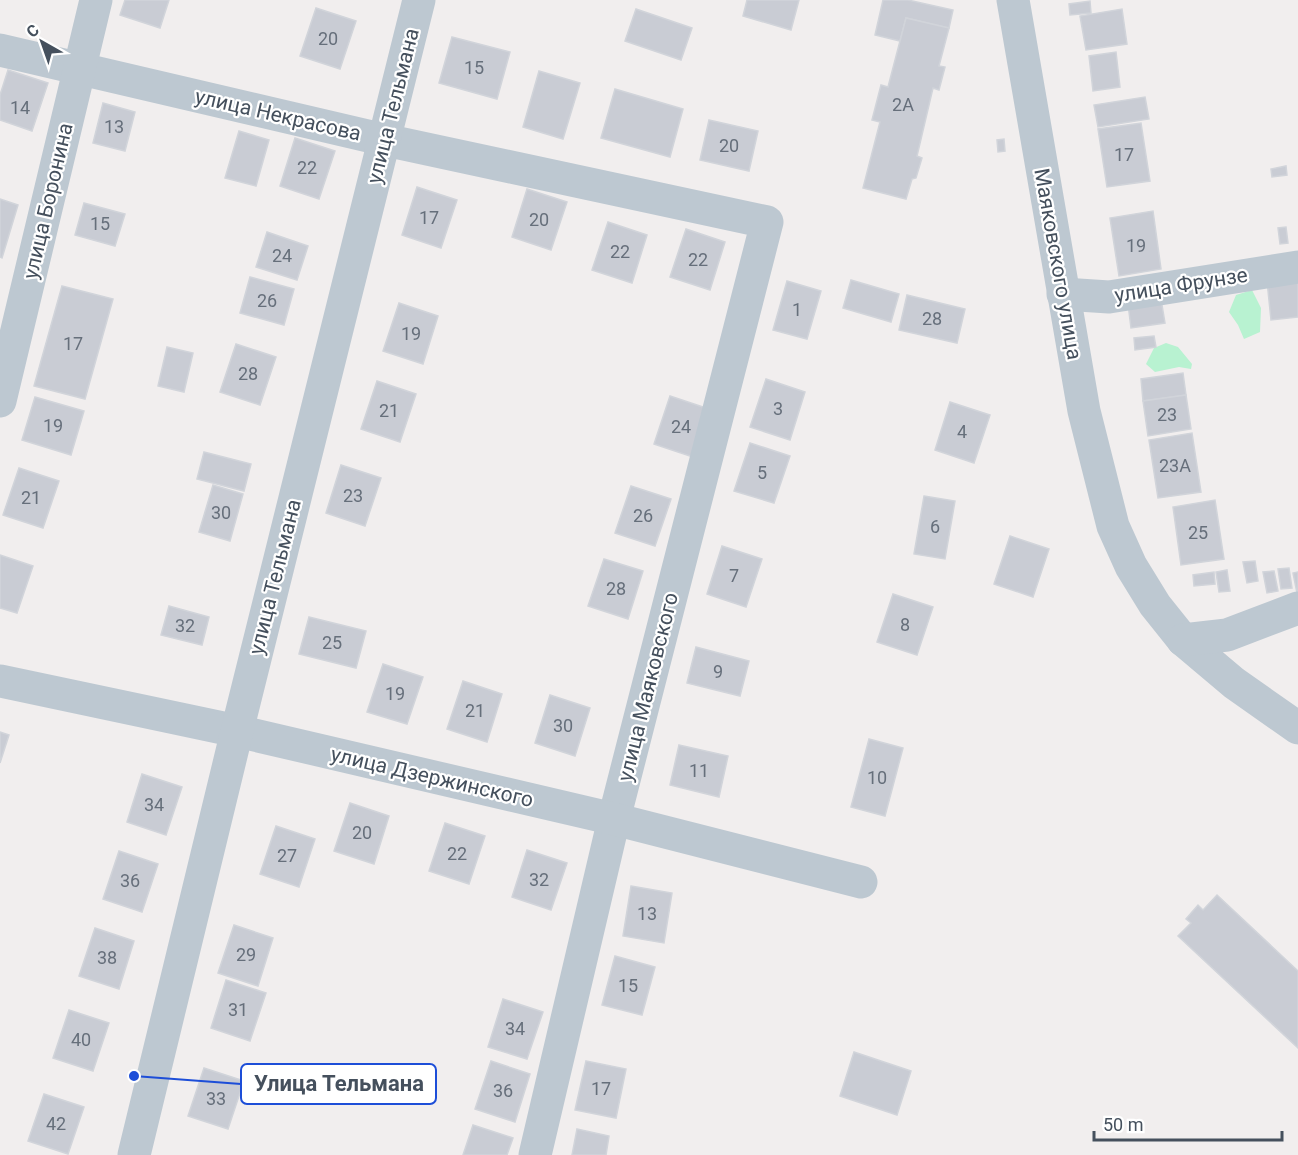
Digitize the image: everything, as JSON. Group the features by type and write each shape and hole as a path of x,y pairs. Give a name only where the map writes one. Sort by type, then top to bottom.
{"street":[{"name":"улица Боронина","path":"0,401 96,0"},
{"name":"улица Тельмана","path":"134,1155 419,0"},
{"name":"Маяковского улица","path":"1013,0 1084,411 1113,526 1131,566 1155,605 1183,640 1234,683 1298,728"},
{"name":"улица Некрасова","path":"0,50 385,140 768,222"},
{"name":"улица Маяковского","path":"535,1155 614,819 768,222"},
{"name":"улица Фрунзе","path":"1063,294 1109,297 1298,267"},
{"path":"1183,640 1227,634 1298,608"},
{"name":"улица Дзержинского","path":"0,681 237,731 614,819 861,882"}],"green space":[{"path":"1252,290 1261,308 1260,332 1244,339 1229,312 1236,295"},
{"path":"1166,343 1178,347 1192,364 1191,369 1179,367 1155,372 1146,364 1154,348"}],"building":[{"path":"125,0 169,0 160,28 120,15"},
{"path":"747,0 799,0 791,30 743,16"},
{"path":"883,0 908,0 953,10 949,28 906,18 900,41 875,35"},
{"path":"1090,1 1091,13 1070,15 1069,4"},
{"path":"316,8 356,21 340,69 300,56"},
{"path":"636,9 692,28 681,60 625,41"},
{"path":"1122,9 1127,44 1086,50 1080,16"},
{"path":"906,18 949,28 939,66 945,67 939,90 933,88 917,156 922,158 906,199 863,188 880,122 872,120 881,85 888,87"},
{"path":"452,37 510,52 497,99 439,83"},
{"path":"1116,52 1120,87 1093,91 1089,56"},
{"path":"8,70 48,83 32,131 0,120 0,95"},
{"path":"539,71 580,83 563,139 523,127"},
{"path":"615,89 683,109 670,157 601,138"},
{"path":"1145,97 1149,119 1098,127 1094,105"},
{"path":"103,103 135,112 125,151 93,143"},
{"path":"709,120 758,131 749,171 700,160"},
{"path":"1141,123 1150,181 1107,187 1098,129"},
{"path":"239,131 269,140 256,186 225,178"},
{"path":"295,138 335,151 319,199 280,186"},
{"path":"1004,139 1005,151 998,152 997,140"},
{"path":"1286,166 1287,175 1272,177 1271,169"},
{"path":"417,187 457,200 441,248 402,235"},
{"path":"527,189 567,202 551,250 512,237"},
{"path":"0,199 18,205 2,258 0,257"},
{"path":"84,203 125,214 115,246 75,235"},
{"path":"1153,211 1161,269 1119,276 1110,218"},
{"path":"608,222 647,235 632,283 592,270"},
{"path":"1286,227 1288,243 1280,244 1278,228"},
{"path":"686,229 725,242 710,290 670,277"},
{"path":"267,232 308,246 297,280 256,267"},
{"path":"250,277 294,289 284,325 240,313"},
{"path":"1298,278 1298,317 1271,320 1267,281"},
{"path":"851,280 899,294 891,322 843,308"},
{"path":"787,281 821,291 807,339 773,330"},
{"path":"62,286 113,299 85,399 34,386"},
{"path":"907,295 965,309 957,343 899,330"},
{"path":"1161,299 1165,323 1131,328 1128,304"},
{"path":"399,303 438,316 423,364 383,351"},
{"path":"1154,336 1156,347 1135,350 1134,338"},
{"path":"236,344 276,357 260,405 220,392"},
{"path":"167,347 193,353 184,392 158,386"},
{"path":"1183,373 1186,395 1143,401 1141,379"},
{"path":"766,379 805,392 790,440 750,427"},
{"path":"377,381 416,394 400,442 361,429"},
{"path":"1186,395 1191,429 1148,436 1143,401"},
{"path":"670,396 709,409 693,457 654,444"},
{"path":"35,397 84,411 71,455 22,440"},
{"path":"950,402 990,415 974,463 935,450"},
{"path":"1192,433 1201,492 1158,498 1149,440"},
{"path":"750,443 790,456 774,503 734,491"},
{"path":"204,452 251,464 244,491 197,479"},
{"path":"341,465 381,478 365,526 326,513"},
{"path":"19,468 59,481 43,528 3,515"},
{"path":"213,485 243,494 230,541 199,532"},
{"path":"631,486 671,499 655,546 615,533"},
{"path":"924,496 955,501 945,559 914,554"},
{"path":"1215,500 1224,559 1181,565 1173,507"},
{"path":"1010,536 1049,549 1033,597 994,584"},
{"path":"722,546 762,559 746,607 707,594"},
{"path":"0,555 33,566 17,613 0,608"},
{"path":"604,559 643,571 628,619 588,606"},
{"path":"1255,561 1258,581 1247,583 1243,562"},
{"path":"1289,568 1292,588 1281,589 1278,569"},
{"path":"1227,570 1230,591 1219,592 1216,572"},
{"path":"1274,571 1278,591 1267,593 1263,572"},
{"path":"1214,572 1215,584 1194,586 1193,575"},
{"path":"1298,572 1298,593 1297,593 1293,573"},
{"path":"893,594 933,607 917,655 877,642"},
{"path":"169,606 209,617 202,645 161,635"},
{"path":"309,617 366,631 356,668 299,654"},
{"path":"696,647 749,661 740,696 687,683"},
{"path":"383,664 423,677 407,724 367,712"},
{"path":"463,681 502,694 487,742 447,729"},
{"path":"550,695 590,708 575,756 535,743"},
{"path":"0,732 9,735 0,763"},
{"path":"869,739 903,748 885,816 851,807"},
{"path":"679,745 728,756 719,797 670,785"},
{"path":"142,774 182,787 166,835 127,822"},
{"path":"350,803 389,816 374,864 334,851"},
{"path":"445,823 485,836 469,884 429,871"},
{"path":"276,826 315,839 299,887 260,874"},
{"path":"527,850 567,863 551,910 512,897"},
{"path":"119,851 158,864 142,912 103,899"},
{"path":"631,886 672,893 664,943 623,936"},
{"path":"1217,895 1298,971 1298,1048 1178,936 1191,923 1186,919 1198,905 1203,910"},
{"path":"234,925 273,938 258,986 218,973"},
{"path":"95,928 134,941 119,989 79,976"},
{"path":"615,956 655,967 642,1015 602,1005"},
{"path":"226,980 266,993 250,1041 211,1028"},
{"path":"503,999 543,1012 527,1059 488,1047"},
{"path":"69,1010 109,1023 93,1071 53,1058"},
{"path":"854,1052 911,1071 897,1115 840,1096"},
{"path":"491,1061 530,1074 515,1122 475,1109"},
{"path":"586,1061 626,1069 616,1118 575,1110"},
{"path":"204,1068 244,1081 228,1129 188,1116"},
{"path":"44,1094 84,1107 68,1154 28,1141"},
{"path":"473,1125 513,1138 507,1155 463,1155"},
{"path":"577,1129 609,1136 606,1155 572,1155"}],"place":[{"name":"Улица Тельмана","path":"134,1076"}]}
